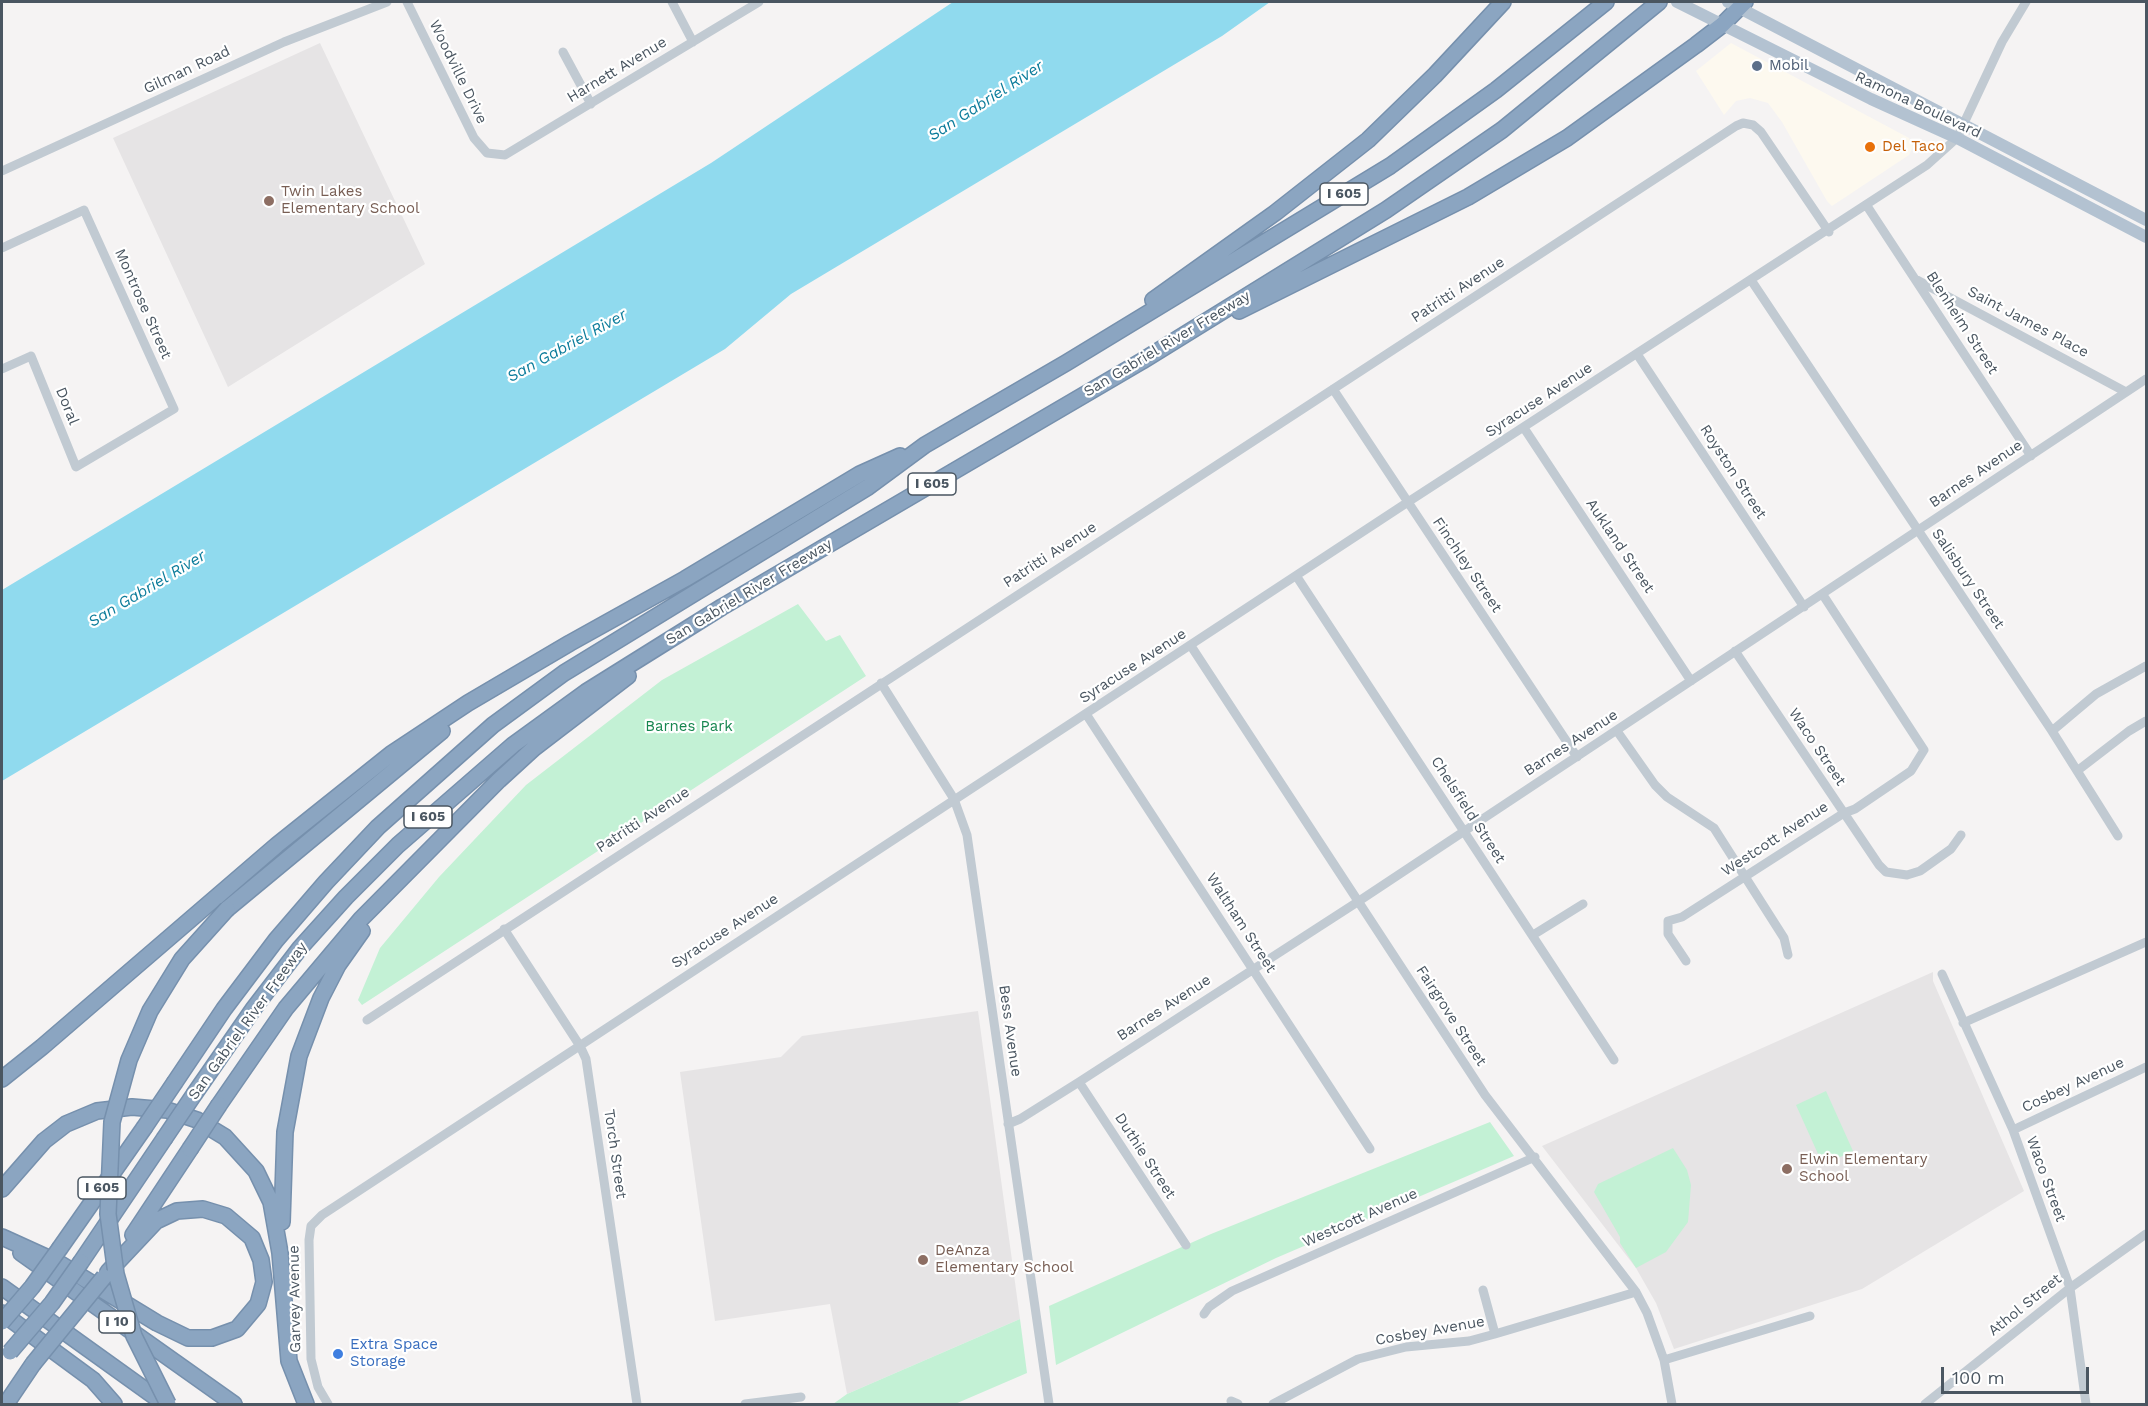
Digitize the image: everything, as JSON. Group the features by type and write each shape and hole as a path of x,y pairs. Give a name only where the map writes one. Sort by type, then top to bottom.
{"highway":[{"path":"1066,363 1275,213 1368,140 1435,75 1503,2"},
{"name":"San Gabriel River Freeway","path":"2,1322 32,1287 60,1248 243,983 326,882 378,827 493,725 574,667 868,488 926,445 1066,363 1390,166 1496,90 1606,2"},
{"name":"San Gabriel River Freeway","path":"6,1356 52,1303 81,1263 254,1008 300,948 398,845 513,745 586,692 722,607 1142,361 1386,210 1445,170 1568,78 1659,2"},
{"path":"1142,361 1502,178 1567,138 1722,25 1738,4"},
{"path":"2,1079 356,780 468,703 860,474 926,445"},
{"path":"104,1277 256,1048 315,971 361,919 472,806 534,748 722,607"},
{"path":"166,1404 137,1344 116,1274 108,1214 112,1122 129,1060 150,1011 182,959 226,909 417,750 504,684"},
{"path":"280,1252 285,1132 292,1080 306,1033 339,965 400,880"},
{"path":"2,1189 44,1141 81,1117 104,1110 132,1107 167,1110 197,1120 214,1129 248,1160 272,1202 280,1252 289,1361 306,1404"},
{"path":"2,1238 57,1262 157,1323 188,1338 212,1338 237,1329 258,1304 264,1282 258,1249 244,1229 226,1216 196,1209 177,1211 156,1221 104,1277 33,1364 2,1396"},
{"name":"I 10","path":"2,1238 234,1404"},
{"name":"I 10","path":"2,1287 166,1404"},
{"path":"2,1313 93,1380 114,1404"},
{"path":"6,1404 33,1364"}],"main road":[{"name":"Ramona Boulevard","path":"1677,2 1871,99 1957,138 2146,237"},
{"name":"Ramona Boulevard","path":"1738,4 2146,220"}],"street":[{"name":"Gilman Road","path":"2,171 284,42 387,2"},
{"name":"Woodville Drive","path":"407,2 474,138 488,153"},
{"path":"672,2 693,42"},
{"name":"Harnett Avenue","path":"488,153 505,155 759,2"},
{"name":"Syracuse Avenue","path":"311,1226 321,1215 954,799 1297,577 1408,502 1829,232 1928,165 1957,138 2010,25 2026,2"},
{"path":"563,52 591,104"},
{"name":"Patritti Avenue","path":"366,1020 1736,126 1743,123 1753,125 1770,144 1829,232"},
{"name":"Blenheim Street","path":"1868,206 2031,456"},
{"name":"Montrose Street","path":"2,248 84,210 174,409 76,467"},
{"name":"Saint James Place","path":"1915,279 2126,392"},
{"name":"Salisbury Street","path":"1752,280 2052,731 2118,836"},
{"name":"Royston Street","path":"1637,354 1804,607"},
{"name":"Doral","path":"2,369 31,356 76,467"},
{"name":"Barnes Avenue","path":"1008,1124 1079,1083 1252,969 1359,902 2146,380"},
{"name":"Finchley Street","path":"1333,389 1577,757"},
{"name":"Aukland Street","path":"1524,428 1691,681"},
{"name":"Chelsfield Street","path":"1297,577 1614,1060"},
{"name":"Westcott Avenue","path":"1686,961 1668,934 1668,921 1682,917 1844,813 1855,809 1911,771 1924,750 1823,595"},
{"name":"Fairgrove Street","path":"1191,646 1496,1110 1535,1157 1636,1292 1647,1313 1664,1359 1672,1404"},
{"name":"Waco Street","path":"1735,651 1879,865 1886,872 1907,875 1920,871 1951,849 1962,834"},
{"path":"2052,731 2096,694 2146,666"},
{"name":"Bess Avenue","path":"880,683 954,799 968,834 1049,1404"},
{"name":"Waltham Street","path":"1086,714 1370,1149"},
{"path":"2077,771 2129,731 2146,722"},
{"path":"1617,731 1655,786 1714,828 1784,938 1788,955"},
{"path":"1533,935 1583,904"},
{"name":"Torch Street","path":"504,930 580,1046 586,1059 637,1404"},
{"path":"1963,1023 2146,942"},
{"name":"Waco Street","path":"1942,974 2013,1130 2070,1288 2086,1404"},
{"name":"Cosbey Avenue","path":"2013,1130 2146,1067"},
{"name":"Duthie Street","path":"1079,1083 1186,1245"},
{"name":"Westcott Avenue","path":"1204,1314 1209,1306 1232,1291 1535,1157"},
{"name":"Garvey Avenue","path":"311,1226 309,1240 311,1359 318,1387 328,1404"},
{"name":"Athol Street","path":"1925,1404 2070,1288 2146,1234"},
{"name":"Cosbey Avenue","path":"1483,1290 1495,1334"},
{"name":"Cosbey Avenue","path":"1273,1404 1358,1359 1406,1347 1469,1341 1636,1292"},
{"path":"1664,1359 1810,1316"},
{"path":"745,1404 801,1397"}],"shaded area":[{"name":"Twin Lakes Elementary School","path":"320,43 425,264 228,387 113,138"},
{"path":"1731,43 1909,138 1913,147 1909,155 1832,206 1782,122 1768,103 1750,98 1736,101 1724,115 1696,71"},
{"name":"Elwin Elementary School","path":"1933,972 1933,981 2024,1191 1862,1289 1674,1349 1656,1303 1636,1268 1542,1146"},
{"path":"978,1011 1020,1319 847,1394 830,1304 715,1321 680,1072 781,1057 802,1036"}],"green space":[{"name":"Barnes Park","path":"798,604 826,641 840,635 866,676 362,1005 358,1000 380,948 439,877 526,785 662,680"},
{"path":"1826,1091 1853,1151 1823,1165 1796,1105"},
{"path":"1490,1122 1514,1156 1276,1258 1056,1365 1049,1306 1211,1234"},
{"path":"1673,1148 1687,1170 1691,1185 1688,1222 1666,1252 1636,1268 1620,1243 1620,1237 1594,1192 1598,1184"},
{"path":"1020,1319 1027,1373 955,1404 833,1404 847,1394"}],"water":[{"name":"San Gabriel River","path":"953,2 1270,2 1222,36 791,294 725,349 2,781 2,590 711,163"}],"place":[{"name":"Mobil","path":"1757,66"},
{"name":"Del Taco","path":"1870,147"},
{"name":"Twin Lakes Elementary School","path":"269,201"},
{"name":"Elwin Elementary School","path":"1787,1169"},
{"name":"DeAnza Elementary School","path":"923,1260"},
{"name":"Extra Space Storage","path":"338,1354"}]}
